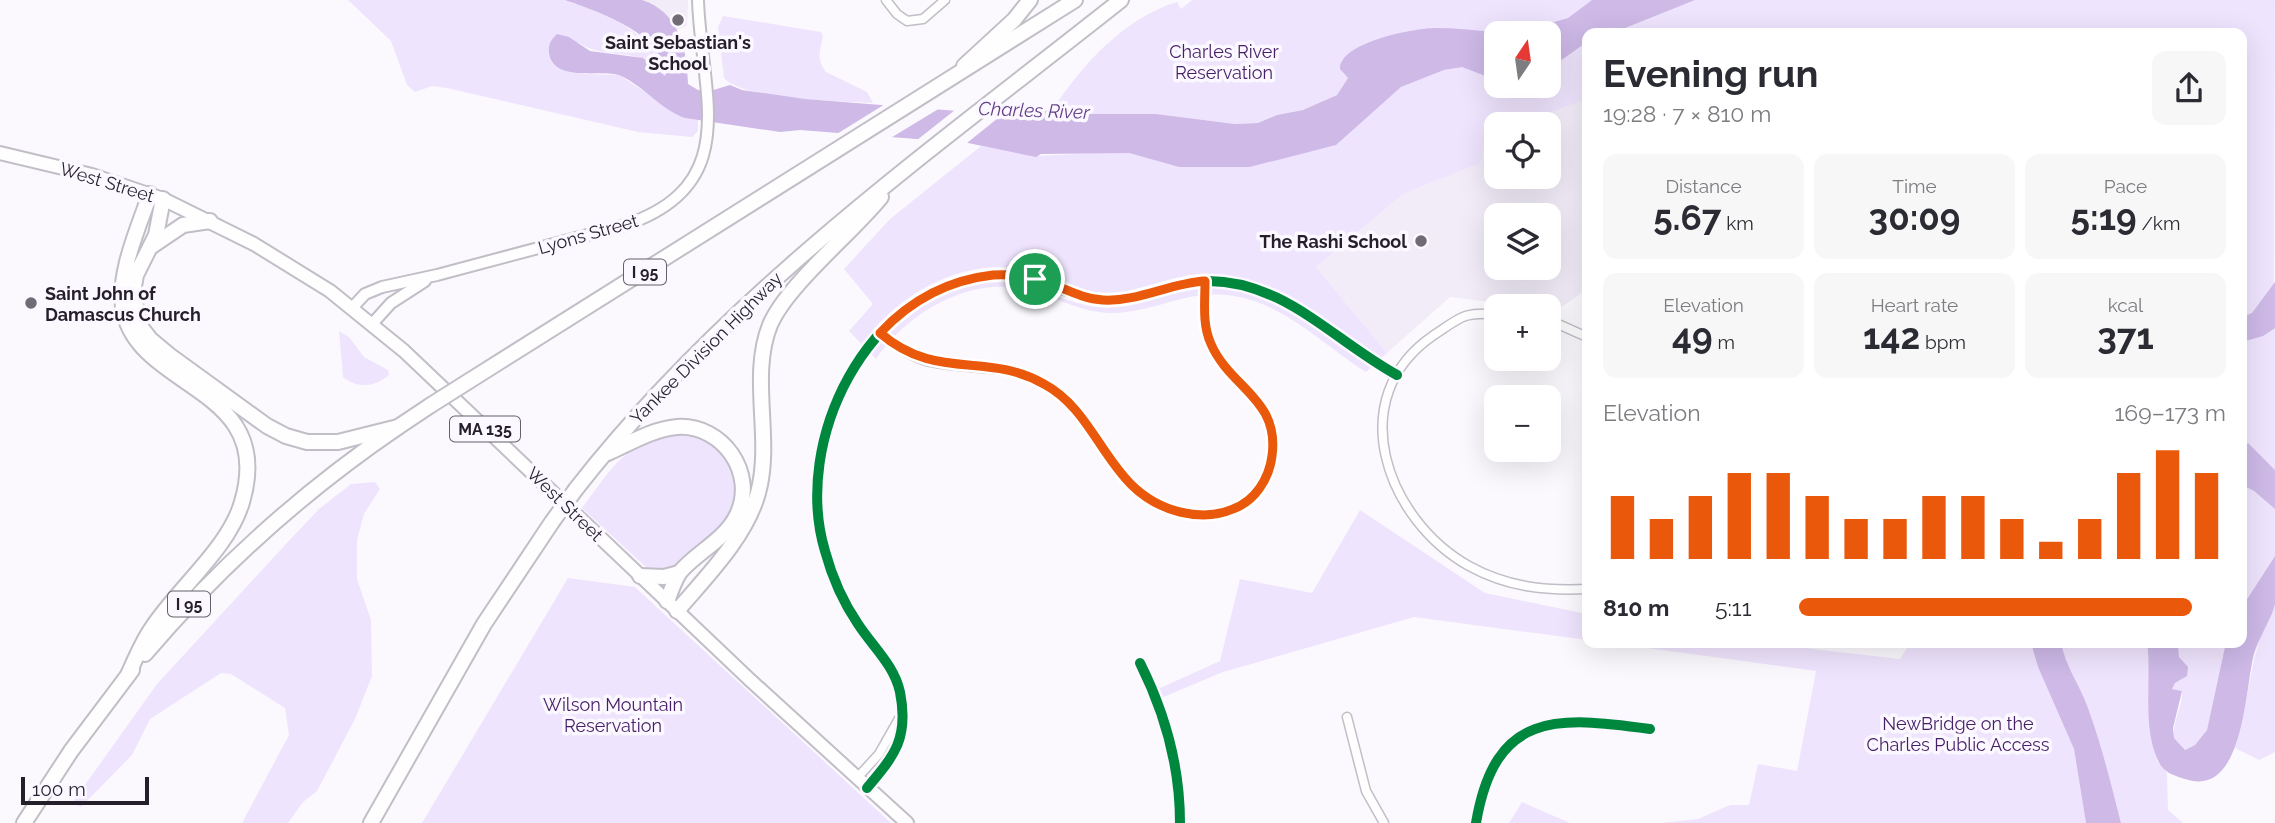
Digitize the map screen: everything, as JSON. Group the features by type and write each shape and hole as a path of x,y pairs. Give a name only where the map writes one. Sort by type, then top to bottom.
{"highway":[{"path":"945,84 1008,26 1030,0"},
{"name":"I 95","path":"24,823 71,751 128,675 189,604 246,548 324,480 431,405 1075,0"},
{"name":"Yankee Division Highway","path":"371,823 476,636 552,522 603,456 667,383 726,321 818,239 1121,0"},
{"path":"672,606 740,531 758,494 763,356 772,321 789,297 864,219 898,176"},
{"path":"156,196 160,221 136,275 133,304 144,331 169,355 267,426 300,441 338,443 398,427"},
{"path":"128,675 151,628 233,523 247,479 243,445 227,415 205,393 143,347 128,324 123,289 156,196"},
{"path":"150,247 183,225 210,221"},
{"path":"603,456 653,432 679,427 705,432 731,452 742,481 739,510 725,532 679,573 664,577 640,576"},
{"path":"672,606 679,573"}],"main road":[{"name":"Lyons Street","path":"352,308 375,289 625,225 656,213 676,199 694,177 705,155 709,128 698,0"},
{"name":"West Street","path":"0,153 92,174 156,196 210,221 290,265 352,308 907,823"},
{"name":"Lyons Street","path":"372,324 396,299 437,275"}],"street":[{"path":"886,0 897,14 907,21 923,19 945,0"},
{"path":"867,788 899,747 900,717 896,678 853,616 835,580 822,540 817,505 819,464 829,423 856,366 880,333 918,300 975,277 1001,275 1027,277 1084,297 1105,300 1128,299 1169,286 1205,281 1248,286 1282,300 1355,351 1397,375"},
{"path":"880,333 908,353 929,362 1010,371 1047,385 1072,406 1115,468 1140,492 1178,511 1216,513 1242,505 1262,486 1271,461 1272,438 1262,406 1226,367 1211,344 1204,316 1205,281"},
{"path":"1484,313 1474,312 1463,316 1419,347 1397,375 1384,410 1385,459 1400,496 1427,534 1457,559 1500,580 1543,589 1582,589"},
{"path":"1561,325 1582,335"},
{"path":"1140,663 1158,701 1170,740 1180,823"},
{"path":"1347,716 1366,791 1384,823"},
{"path":"857,778 879,754 900,717"},
{"path":"1476,823 1483,788 1492,770 1511,745 1534,729 1578,720 1650,729"}],"shaded area":[{"path":"565,0 642,0 655,6 673,23 679,34 686,59 688,84 698,90 710,91 730,85 742,90 805,99 996,114 1064,109 1088,114 1156,114 1235,124 1258,123 1277,115 1303,110 1337,95 1348,78 1340,69 1343,60 1364,44 1395,34 1434,28 1484,31 1484,75 1462,67 1444,70 1401,87 1336,145 1250,167 1179,167 1129,153 1041,154 1036,157 968,143 800,130 780,132 685,118 621,76 569,72 553,63 549,47 557,34 569,37 590,51 643,58 665,76 661,59 640,35 594,11"},
{"name":"Saint Sebastian's School","path":"641,0 688,0 687,26 677,30 663,15"},
{"path":"1592,0 1695,0 1625,28 1582,28 1582,46 1561,60 1561,21 1557,21 1568,18"},
{"name":"The Rashi School","path":"1582,101 1582,293 1561,307 1561,294 1484,294 1484,301 1450,297 1387,353 1316,267 1403,194 1481,163 1484,147 1484,189 1561,189 1561,112 1552,112"},
{"path":"2275,282 2275,328 2263,336 2247,341 2247,315 2252,313"},
{"path":"2247,444 2275,470 2275,509 2247,488"},
{"path":"2275,556 2275,604 2255,651 2238,739 2230,758 2219,773 2204,781 2185,779 2172,774 2159,763 2152,745 2147,648 2178,648 2179,657 2188,667 2187,676 2175,683 2172,689 2182,691 2173,728 2174,738 2185,750 2195,745 2207,730 2225,648 2247,648 2247,599"},
{"path":"2032,648 2063,648 2093,722 2121,823 2086,823 2074,749 2038,667"}],"green space":[{"path":"348,0 565,0 615,18 656,49 665,67 665,76 651,63 640,58 595,50 578,42 585,74 619,75 685,118 698,120 698,131 692,137 638,132 447,88 432,86 415,92 407,85 391,41"},
{"name":"Charles River Reservation","path":"1192,0 1592,0 1568,18 1557,21 1484,21 1484,31 1433,28 1377,39 1360,46 1342,72 1348,78 1337,95 1303,110 1277,115 1258,123 1235,124 1156,114 1088,114 1053,109 1091,60 1122,31 1158,9 1177,2 1181,9"},
{"path":"1695,0 2275,0 2274,285 2252,313 2247,315 2247,28 1618,28"},
{"path":"723,16 821,32 823,36 820,59 826,72 867,92 873,103 771,95 735,85 724,78 718,27"},
{"path":"1582,46 1582,101 1552,112 1484,112 1481,163 1403,194 1316,267 1387,353 1366,372 1277,311 1244,298 1225,295 1192,297 1131,311 1103,313 1032,291 1009,287 965,292 924,312 906,326 876,359 849,331 873,304 844,269 890,219 981,146 1037,156 1111,152 1129,153 1179,167 1250,167 1335,145 1401,87 1462,66 1484,75 1484,98 1561,98 1561,60"},
{"path":"2275,326 2275,470 2254,450 2247,451 2247,340"},
{"path":"339,331 349,337 364,357 388,370 389,375 366,385 343,377"},
{"path":"690,432 716,448 726,459 733,472 736,500 731,514 709,540 670,571 649,570 582,508 605,477 637,447 651,440"},
{"path":"375,482 380,489 364,514 357,540 357,579 371,620 372,676 355,719 317,791 303,802 288,823 242,823 289,735 285,708 231,674 221,673 150,719 132,755 81,807 72,803 157,684 285,545 319,509 351,484"},
{"path":"2247,488 2275,509 2275,556 2247,599"},
{"path":"1360,510 1485,593 1582,613 1582,639 1414,617 1223,672 1161,698 1158,689 1220,661 1240,579 1312,593"},
{"name":"Wilson Mountain Reservation","path":"568,578 635,587 891,823 422,823"},
{"path":"2275,606 2275,752 2259,760 2235,748 2260,640"},
{"name":"NewBridge on the Charles Public Access","path":"1647,648 1804,648 1900,659 1907,648 2033,648 2038,667 2074,749 2086,823 1662,823 1698,819 1730,805 1749,805 1758,764 1797,771 1816,671"},
{"path":"2063,648 2148,648 2157,761 2167,773 2168,810 2183,823 2121,823 2093,722"},
{"path":"2178,648 2225,648 2207,730 2195,745 2185,750 2174,738 2182,691 2172,689 2174,683 2181,680"},
{"path":"1522,802 1570,823 1509,823"}],"pier":[{"path":"890,101 945,105 884,142 832,137"},
{"path":"960,106 1008,110 962,147 912,144"}],"cycle path":[{"path":"867,788 892,755 901,734 903,722 900,692 888,665 848,607 831,570 818,508 820,463 830,419 849,377 875,339 907,308 946,286 989,275 1016,276 1079,296 1106,300 1134,297 1203,281 1231,283 1257,289 1282,300 1397,375"},
{"path":"1140,663 1164,721 1174,761 1180,823"},
{"path":"1476,823 1485,786 1498,759 1515,741 1535,729 1559,723 1586,722 1650,729"}],"place":[{"name":"Saint Sebastian's School","path":"678,20"},
{"name":"The Rashi School","path":"1421,241"},
{"name":"Saint John of Damascus Church","path":"31,303"}],"route":[{"path":"993,275 1035,279 1098,300 1128,299 1169,286 1205,281 1204,316 1211,344 1226,367 1262,406 1272,431 1270,468 1262,486 1253,496 1230,511 1216,513 1194,514 1154,502 1126,481 1072,406 1047,385 1010,371 929,362 908,353 880,333 910,306 953,284 993,275"}],"water label":[{"name":"Charles River","path":"1034,110"}]}
